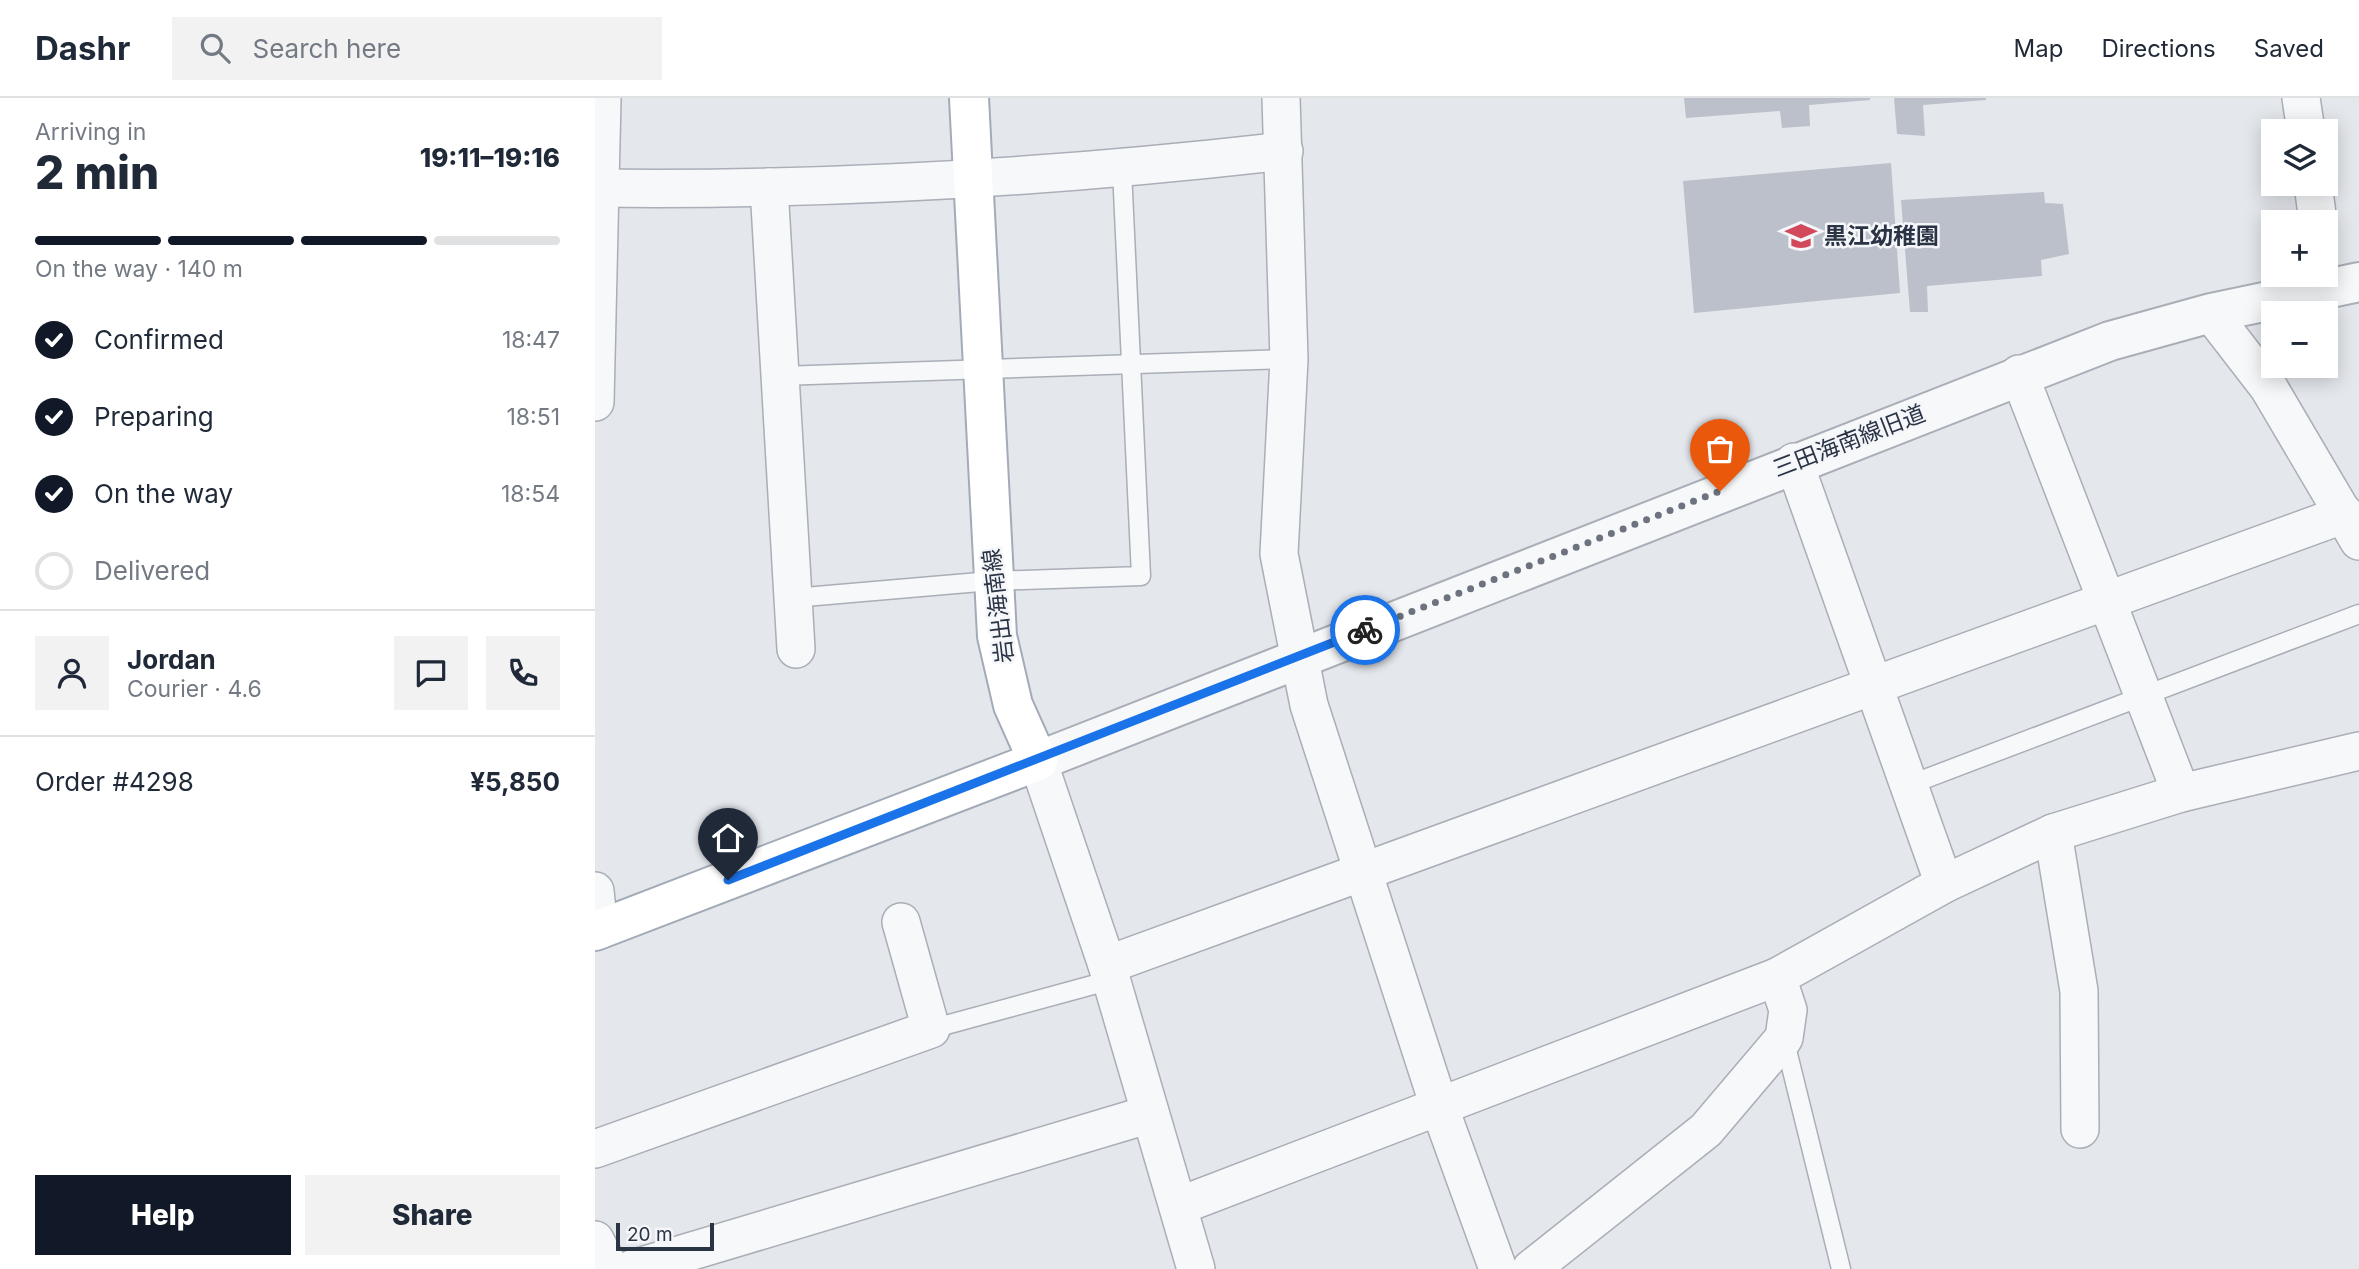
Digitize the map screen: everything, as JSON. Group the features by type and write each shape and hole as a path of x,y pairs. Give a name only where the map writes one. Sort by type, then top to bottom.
{"main road":[{"name":"岩出海南線","path":"968,98 984,368 991,581 996,636 1013,705 1038,761"},
{"path":"597,930 1038,761"}],"street":[{"path":"595,402 602,98"},
{"path":"1280,98 1284,152 1289,359 1279,554 1297,657 1309,705 1439,1106 1498,1269"},
{"path":"2301,98 2304,119"},
{"path":"598,188 769,187 1122,170 1284,152"},
{"path":"769,187 796,649"},
{"name":"三田海南線旧道","path":"1038,761 2019,374 2110,341 2313,287"},
{"path":"1109,973 1363,871 2108,599 2352,527 2269,388 2211,313"},
{"path":"2019,374 2181,793"},
{"path":"1794,462 1944,884"},
{"path":"1179,1206 1777,977 1944,884 2053,833 2181,793 2359,751"},
{"path":"1038,761 1109,973 1196,1269"},
{"path":"2053,833 2079,991 2080,1129"},
{"path":"595,891 597,930"},
{"path":"595,1149 930,1029 901,922"},
{"path":"1531,1269 1706,1130 1784,1038 1788,1010 1777,977"},
{"path":"632,1269 1150,1114"},
{"path":"595,1240 610,1269"}],"lane":[{"path":"793,598 991,581 1141,576 1122,170"},
{"path":"780,376 1289,359"},
{"path":"1909,785 2359,614"},
{"path":"930,1029 1109,973"},
{"path":"1784,1038 1841,1269"}],"building":[{"path":"1684,98 1870,100 1809,105 1810,126 1782,128 1780,111 1686,118"},
{"path":"1894,98 1986,100 1923,105 1925,136 1897,134"},
{"path":"1891,163 1900,293 1694,313 1683,181"},
{"path":"2044,192 2045,203 2063,204 2069,254 2041,260 2042,276 1927,286 1928,312 1910,312 1901,200"}],"way so far":[{"path":"1365,630 1720,491"}],"place":[{"name":"黒江幼稚園","path":"1801,236"}],"route":[{"path":"728,880 1038,761 1365,630"}]}
